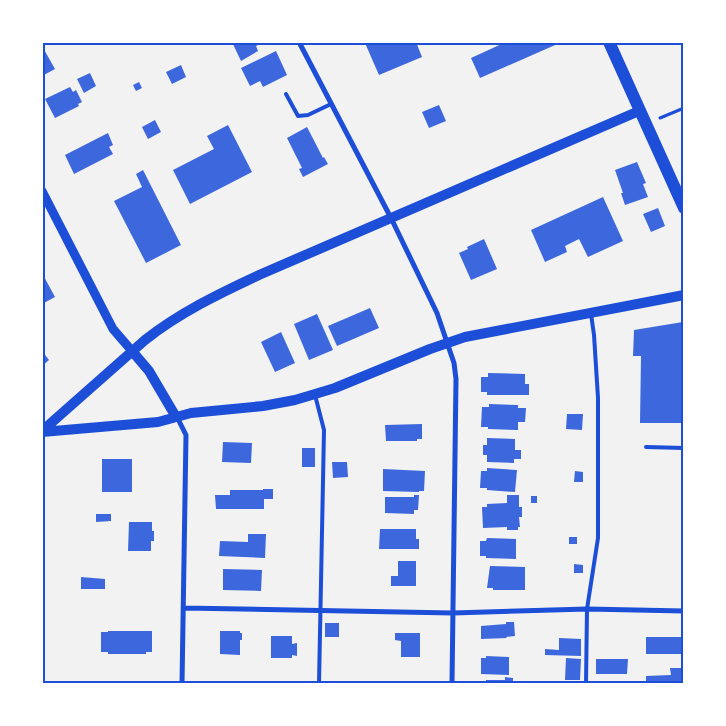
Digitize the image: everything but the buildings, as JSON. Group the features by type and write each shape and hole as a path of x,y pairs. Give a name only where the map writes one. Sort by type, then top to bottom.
{"main road":[{"path":"609,42 684,208"},
{"path":"42,432 155,332 214,297 259,275 639,111"},
{"path":"42,432 158,422 208,411 273,404 315,395 465,337 684,295"},
{"path":"132,351 149,370 176,417"}],"street":[{"path":"299,42 391,218 437,313 454,363 456,379 452,684"},
{"path":"42,191 113,329 132,351"},
{"path":"176,417 186,435 182,684"},
{"path":"183,608 453,613 587,609 684,611"}],"lane":[{"path":"286,94 298,116 308,115 331,104"},
{"path":"586,684 587,609 598,538 598,398 594,335 590,312"},
{"path":"315,395 324,430 319,684"},
{"path":"646,447 684,448"}],"path":[{"path":"660,118 684,108"}]}
